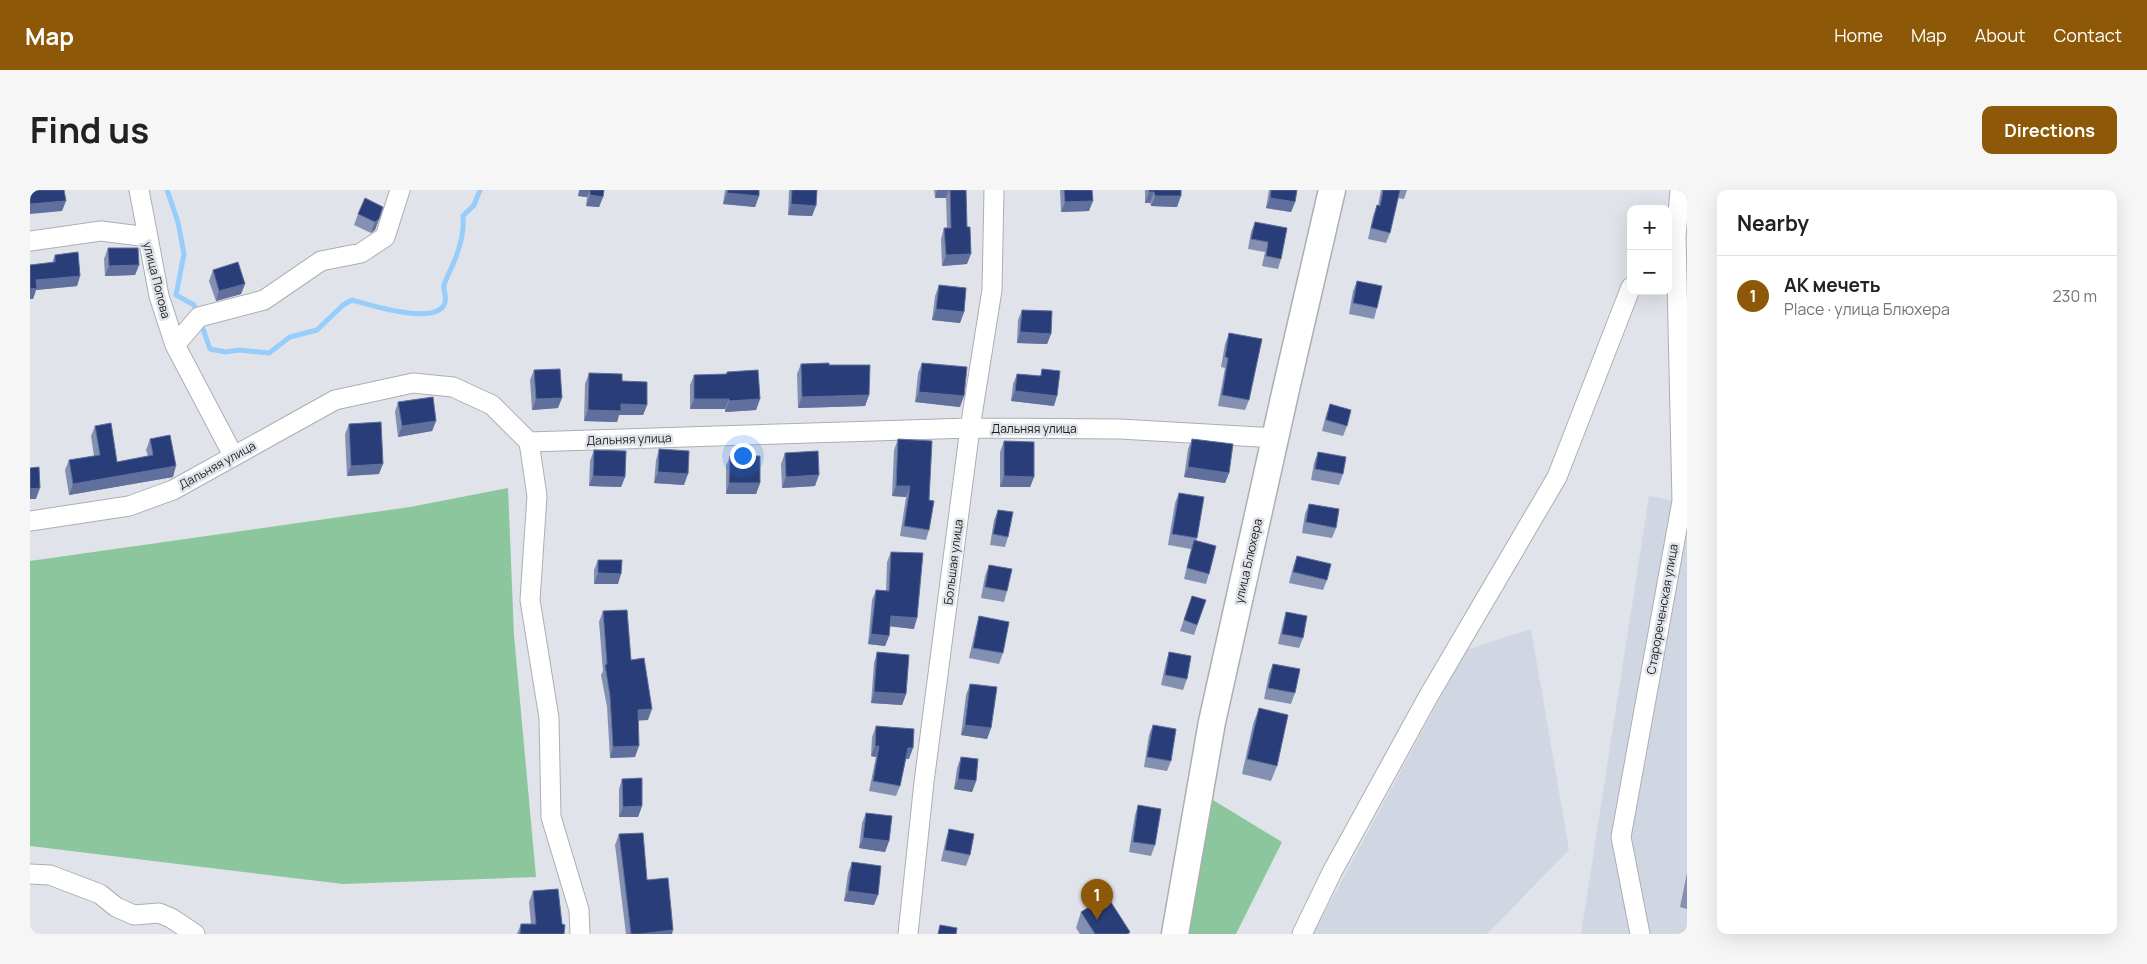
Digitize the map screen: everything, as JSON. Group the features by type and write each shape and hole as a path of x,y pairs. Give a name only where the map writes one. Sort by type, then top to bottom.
{"main road":[{"name":"улица Блюхера","path":"1175,934 1212,722 1332,190"}],"street":[{"path":"139,190 148,238"},
{"path":"175,345 199,317 264,300 321,261 361,253 385,237 400,190"},
{"name":"Большая улица","path":"908,934 924,782 970,428 992,290 994,190"},
{"name":"Старореченская улица","path":"1640,934 1621,836 1682,501 1672,239 1680,190"},
{"name":"улица Попова","path":"30,241 101,231 148,238 159,296 175,345 233,455"},
{"path":"1302,934 1332,872 1428,697 1557,477 1628,295"},
{"name":"Дальняя улица","path":"30,521 129,506 173,490 335,400 413,384 454,387 492,405 529,442 970,428 1120,428 1276,438"},
{"path":"529,442 537,496 530,600 549,718 551,817 579,910 580,934"},
{"path":"30,874 50,875 100,894 116,907 134,915 159,913 171,918 195,934"}],"shaded area":[{"path":"1649,496 1687,503 1687,934 1581,934"},
{"path":"1531,629 1569,850 1487,934 1313,934 1466,650"}],"green space":[{"path":"508,488 514,635 536,877 343,884 30,846 30,561 410,507"},
{"path":"1213,800 1282,842 1236,934 1186,934"}],"building":[{"path":"30,190 64,190 66,201 30,204"},
{"path":"590,190 604,190 603,197 590,195"},
{"path":"728,190 759,190 759,196 727,193"},
{"path":"792,190 817,190 816,206 791,204"},
{"path":"950,190 966,190 967,227 970,227 971,254 946,255 944,228 951,228"},
{"path":"1064,190 1092,190 1093,201 1065,202"},
{"path":"1149,190 1181,190 1181,196 1155,196 1154,192 1149,192"},
{"path":"1271,190 1297,190 1295,202 1270,198"},
{"path":"1383,190 1400,190 1390,233 1371,228 1377,205 1380,206"},
{"path":"365,198 383,207 379,219 375,222 358,214"},
{"path":"1255,222 1287,228 1281,259 1266,256 1268,242 1251,239"},
{"path":"108,248 138,248 139,265 109,266"},
{"path":"78,252 80,276 36,280 37,288 30,289 30,265 55,262 55,255"},
{"path":"238,262 245,284 219,291 213,270"},
{"path":"1357,281 1382,286 1377,308 1353,303"},
{"path":"939,285 966,288 964,312 936,309"},
{"path":"1022,310 1052,311 1051,334 1020,332"},
{"path":"1229,333 1262,339 1249,400 1222,395 1228,358 1225,357"},
{"path":"829,363 829,365 870,365 869,395 802,397 801,364"},
{"path":"922,363 967,367 964,396 919,392"},
{"path":"560,369 562,398 536,399 534,370"},
{"path":"1042,369 1060,371 1057,396 1015,391 1017,374 1041,376"},
{"path":"758,370 760,399 729,401 729,399 694,399 694,375 727,374 727,372"},
{"path":"589,373 622,374 622,381 647,382 647,405 621,404 621,411 588,410"},
{"path":"433,397 436,421 402,426 398,402"},
{"path":"1330,404 1351,410 1347,426 1326,420"},
{"path":"381,422 383,464 351,466 349,424"},
{"path":"111,423 117,462 153,455 150,439 170,435 176,466 73,484 69,460 100,455 95,426"},
{"path":"898,439 932,441 929,500 934,501 929,530 904,526 910,486 896,486"},
{"path":"1192,439 1233,444 1229,473 1188,467"},
{"path":"1004,441 1034,442 1034,477 1004,476"},
{"path":"659,449 689,451 688,474 658,472"},
{"path":"594,450 626,451 625,477 593,476"},
{"path":"818,451 819,475 786,477 785,453"},
{"path":"1318,452 1346,457 1343,474 1315,469"},
{"path":"730,456 760,456 760,483 729,483"},
{"path":"39,467 40,488 30,489 30,468"},
{"path":"1179,493 1204,497 1197,538 1172,534"},
{"path":"1309,504 1339,509 1336,528 1306,522"},
{"path":"998,510 1013,512 1008,537 993,534"},
{"path":"1194,540 1216,546 1209,574 1187,568"},
{"path":"891,552 923,553 917,618 891,616 889,636 871,634 876,590 889,591"},
{"path":"1297,556 1331,564 1327,580 1293,572"},
{"path":"598,560 622,560 621,574 598,573"},
{"path":"989,565 1012,569 1007,591 985,587"},
{"path":"1192,596 1206,600 1197,625 1184,620"},
{"path":"627,610 631,660 644,658 652,709 638,710 639,746 613,747 610,696 605,665 607,664 603,611"},
{"path":"1286,612 1307,616 1303,638 1282,634"},
{"path":"979,616 1009,622 1003,653 973,648"},
{"path":"877,652 909,655 906,694 874,692"},
{"path":"1169,652 1191,656 1187,679 1165,675"},
{"path":"1273,664 1300,669 1295,693 1268,688"},
{"path":"970,684 997,687 991,728 965,725"},
{"path":"1259,708 1288,715 1277,766 1247,759"},
{"path":"1153,725 1176,729 1171,761 1147,757"},
{"path":"876,726 914,729 913,748 908,748 900,786 873,781 879,746 875,746"},
{"path":"961,757 978,759 976,781 958,779"},
{"path":"642,778 642,806 623,807 622,779"},
{"path":"1138,805 1161,809 1155,845 1133,842"},
{"path":"866,813 892,816 889,841 863,838"},
{"path":"949,829 974,834 970,855 945,850"},
{"path":"643,833 647,880 668,878 673,930 631,934 619,834"},
{"path":"852,862 881,866 878,895 848,891"},
{"path":"558,889 562,924 565,925 564,934 520,934 521,924 536,924 533,891"},
{"path":"1107,896 1130,932 1127,934 1095,934 1081,912"},
{"path":"940,925 957,928 956,934 938,934"}],"waterway":[{"path":"167,190 178,222 184,254 176,295 194,305 198,315"},
{"path":"201,323 210,349 226,352 239,350 269,353 290,337 317,330 343,305 352,300 415,314 438,311 444,305 444,285 460,247 463,232 463,216 474,205 480,190"}],"place":[{"name":"АК мечеть","path":"1097,920"}]}
